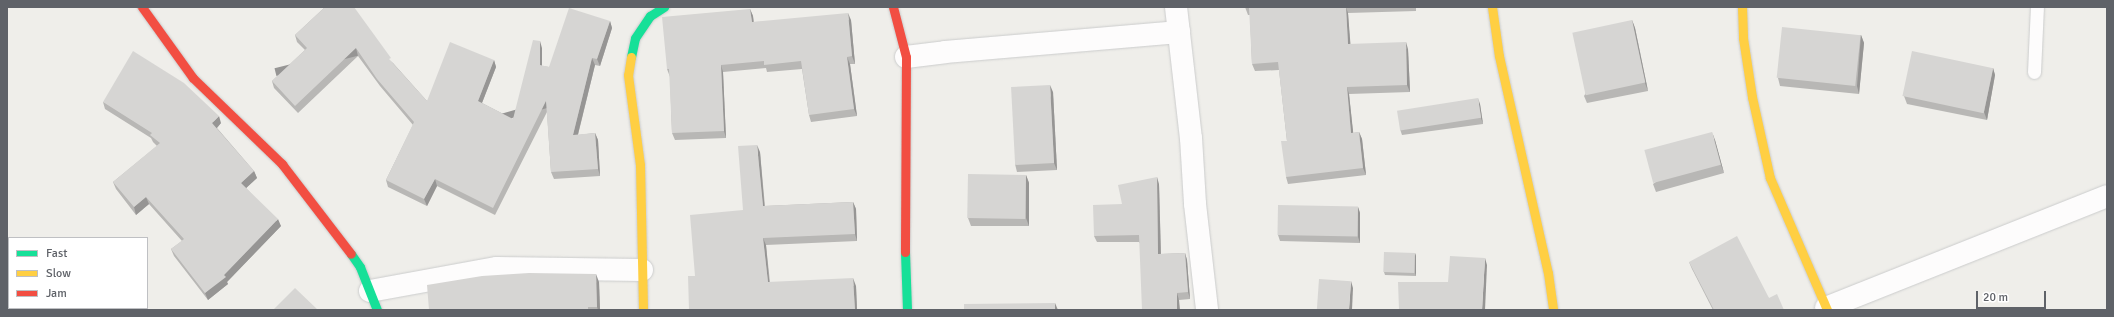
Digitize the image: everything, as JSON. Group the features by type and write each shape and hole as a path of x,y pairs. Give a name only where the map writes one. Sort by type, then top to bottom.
{"street":[{"path":"142,7 193,78 282,164 347,247 360,267 374,300 496,268 642,270"},
{"path":"643,310 640,166 628,75 636,38 650,16 664,7"},
{"path":"893,7 906,57 905,254 907,310"},
{"path":"1176,7 1191,138 1195,204 1207,310"},
{"path":"1492,7 1499,56 1548,273 1553,310"},
{"path":"1742,7 1743,38 1752,97 1770,178 1827,309 2107,196"},
{"path":"906,57 945,52 1179,32"}],"lane":[{"path":"2034,72 2037,7"}],"building":[{"path":"325,7 354,7 391,58 389,59 427,101 450,42 494,60 478,101 513,119 533,40 540,41 540,65 549,67 569,8 610,21 597,59 592,58 573,135 595,133 598,169 551,172 546,101 493,208 435,179 424,199 386,180 414,122 377,79 356,48 295,106 272,81 307,48 295,35"},
{"path":"1245,7 1346,7 1348,44 1406,42 1407,85 1347,87 1351,133 1359,132 1363,168 1286,177 1281,141 1287,141 1278,62 1252,64 1249,8"},
{"path":"750,9 752,22 848,13 852,56 847,57 854,109 809,115 801,61 764,65 764,61 721,65 724,131 672,133 669,69 667,69 662,17"},
{"path":"1632,20 1645,83 1586,95 1572,33"},
{"path":"1782,27 1861,35 1855,86 1777,78"},
{"path":"133,51 184,83 219,116 212,123 254,171 241,183 278,219 224,275 226,277 205,293 171,249 184,239 146,197 134,207 113,182 160,143 150,135 152,133 103,102"},
{"path":"1912,51 1993,68 1984,113 1902,96"},
{"path":"1050,85 1054,163 1015,165 1011,87"},
{"path":"1478,98 1481,118 1400,131 1397,111"},
{"path":"1712,132 1721,165 1653,183 1644,150"},
{"path":"757,145 763,206 853,202 855,234 763,238 768,282 853,278 855,310 689,310 688,276 695,276 690,215 743,210 738,146"},
{"path":"968,174 1026,175 1025,219 967,218"},
{"path":"1157,177 1158,254 1185,253 1188,292 1177,293 1177,310 1142,310 1139,235 1094,236 1093,205 1122,204 1118,185"},
{"path":"1278,205 1358,206 1357,236 1277,235"},
{"path":"1737,236 1769,298 1777,294 1784,310 1714,310 1689,262"},
{"path":"1384,252 1415,253 1414,273 1383,272"},
{"path":"1450,256 1485,258 1482,310 1399,310 1398,282 1448,282"},
{"path":"529,273 596,274 597,307 588,307 588,310 429,310 427,285 482,276"},
{"path":"1319,279 1351,281 1349,310 1317,310"},
{"path":"295,288 318,310 273,310"},
{"path":"8,293 8,309 115,310 7,310"},
{"path":"1055,303 1055,310 964,310 964,304"}],"traffic: fast":[{"path":"631,57 635,38 650,16 664,7"},
{"path":"905,252 907,310"},
{"path":"351,254 360,267 377,310"}],"traffic: slow":[{"path":"1492,7 1499,56 1548,273 1553,310"},
{"path":"1742,7 1743,38 1752,97 1770,178 1827,310"},
{"path":"631,57 628,75 640,165 643,310"}],"traffic: jam":[{"path":"142,7 193,78 282,164 351,254"},
{"path":"893,7 906,57 905,252"}]}
